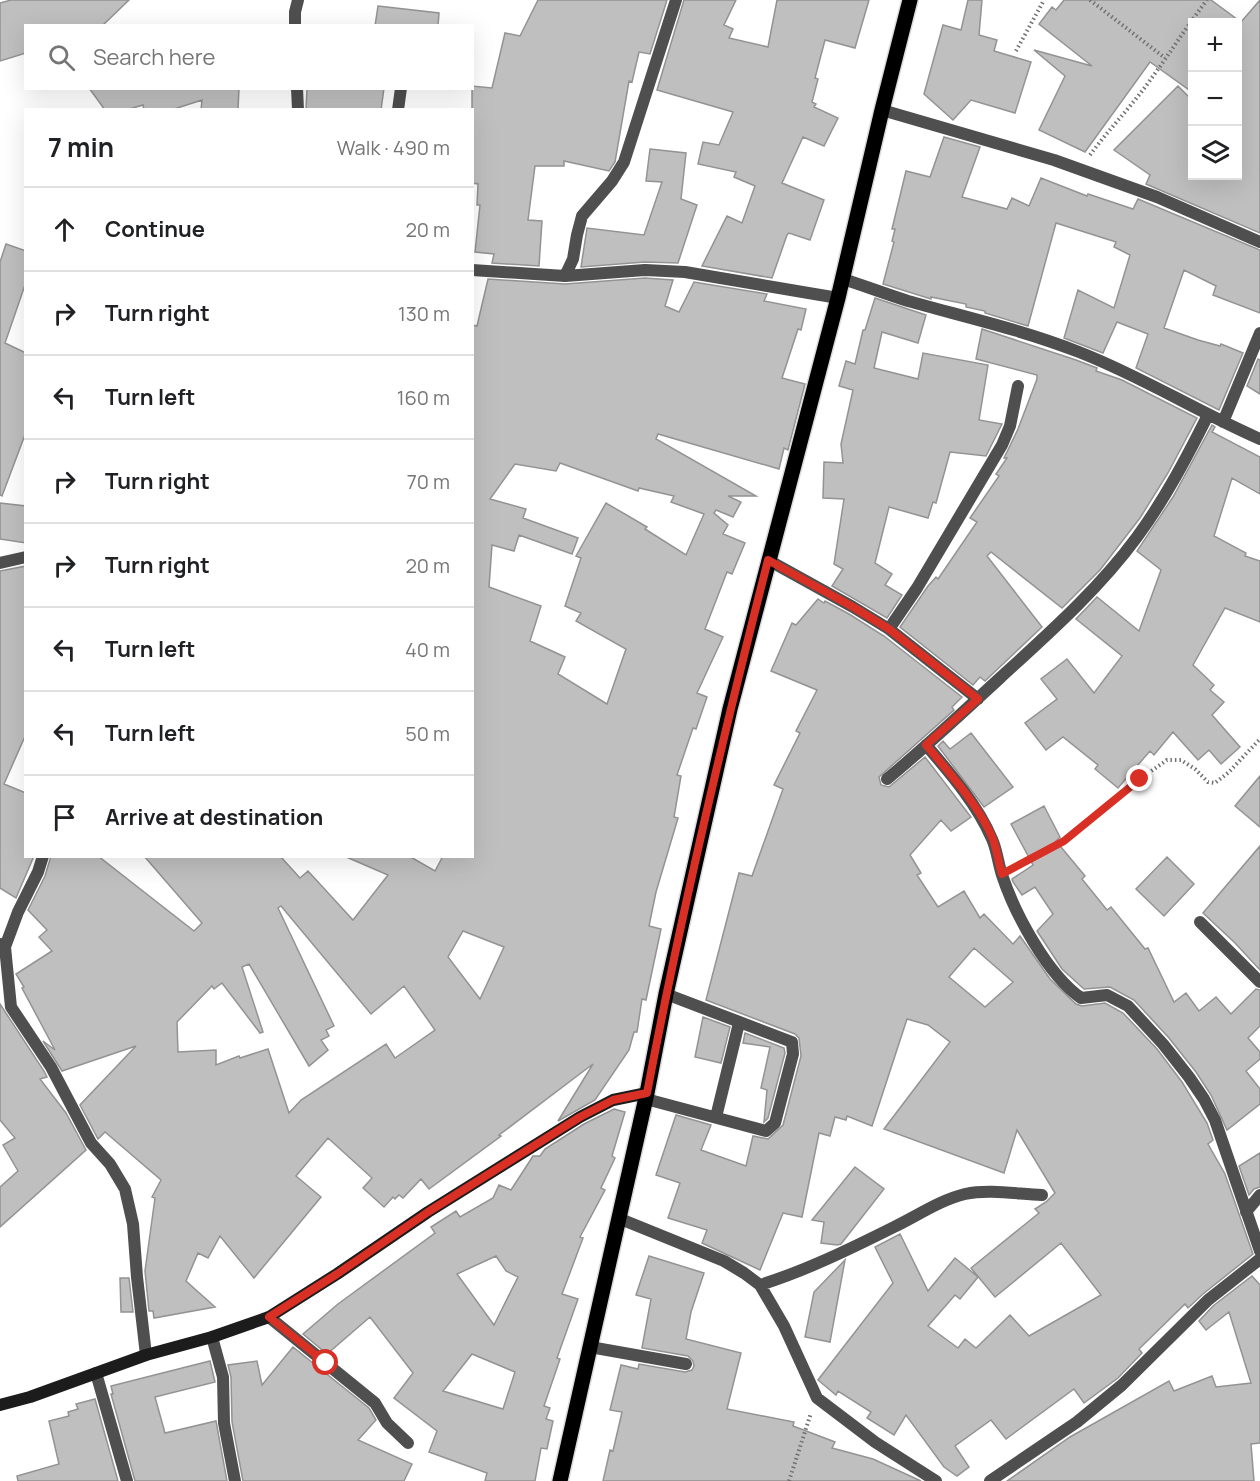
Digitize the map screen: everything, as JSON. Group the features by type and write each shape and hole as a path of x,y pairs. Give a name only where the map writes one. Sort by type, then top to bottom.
{"main road":[{"path":"560,1481 647,1096 666,994 728,720 843,279 910,0"},
{"path":"0,1405 30,1397 146,1355 212,1337 269,1317 428,1212 580,1117 613,1100 647,1096"}],"street":[{"path":"295,24 298,0"},
{"path":"565,276 573,259 576,235 582,216 624,162 676,0"},
{"path":"297,90 298,108"},
{"path":"398,108 401,90"},
{"path":"882,110 1054,160 1157,197 1260,242"},
{"path":"474,270 565,276 645,270 685,272 838,298"},
{"path":"843,279 908,300 1037,336 1140,378 1208,415 1260,439"},
{"path":"1223,422 1260,333"},
{"path":"889,629 917,588 1002,445 1010,426 1018,386"},
{"path":"887,779 1078,606 1136,540 1176,477 1208,415"},
{"path":"0,563 24,557"},
{"path":"768,560 889,629 978,699"},
{"path":"926,745 958,784 979,816 993,840 1014,906 1027,931 1070,991 1081,998 1107,995 1128,1006 1189,1077 1215,1120 1260,1251"},
{"path":"42,858 3,945 11,1007 51,1068 91,1143 110,1164 126,1189 133,1224 136,1277 146,1355"},
{"path":"1200,922 1260,982"},
{"path":"647,1096 766,1131 775,1123 793,1054 792,1042 666,994"},
{"path":"716,1118 740,1023"},
{"path":"760,1286 827,1260 944,1202 965,1194 989,1192 1042,1195"},
{"path":"1246,1212 1260,1195"},
{"path":"618,1218 724,1261 760,1286 784,1326 817,1398 875,1442 936,1481"},
{"path":"990,1481 1077,1422 1122,1385 1208,1300 1260,1259"},
{"path":"269,1317 375,1403 387,1423 408,1443"},
{"path":"212,1337 223,1377 224,1423 235,1481"},
{"path":"590,1347 687,1364"},
{"path":"96,1373 127,1481"}],"path":[{"path":"1016,51 1044,0"},
{"path":"1090,0 1165,58"},
{"path":"1079,170 1107,131 1151,80 1207,0"},
{"path":"1002,874 1064,841 1167,760 1181,760 1195,769 1208,782 1215,783 1229,772 1258,740"},
{"path":"789,1481 817,1398"}],"building":[{"path":"11,0 129,0 104,24 24,24 24,54 0,61 0,3"},
{"path":"538,0 667,0 650,54 639,52 632,82 629,81 615,162 609,171 564,161 564,166 535,166 528,220 542,221 539,266 492,263 494,254 475,252 480,205 477,205 478,184 474,183 472,90 474,86 492,88 505,33 520,36"},
{"path":"684,0 736,0 724,25 733,29 729,38 768,47 777,0 869,0 855,48 825,40 815,78 818,79 812,102 816,104 814,107 838,118 824,146 803,137 782,183 824,200 810,240 789,233 787,235 772,278 702,266 727,216 742,223 755,186 734,177 736,172 698,164 703,142 719,145 733,112 657,90"},
{"path":"968,0 982,0 979,35 997,40 994,51 1031,62 1015,113 971,100 953,120 924,94 943,25 961,30"},
{"path":"1064,0 1211,0 1236,18 1188,18 1188,89 1150,62 1085,152 1039,130 1065,76 1034,50 1092,66 1039,24 1052,7 1056,10"},
{"path":"1260,0 1260,233 1146,184 1150,175 1114,150 1178,86 1188,96 1188,180 1242,180 1242,21"},
{"path":"378,6 439,13 438,24 375,24"},
{"path":"90,90 239,90 238,108 201,108 202,100 177,108 144,108 143,105 133,108 104,108"},
{"path":"307,90 384,90 381,108 306,108"},
{"path":"944,137 980,147 962,197 1007,209 1012,198 1029,206 1041,178 1087,196 1088,194 1133,209 1138,199 1260,250 1260,313 1213,295 1216,286 1184,270 1164,328 1198,340 1220,346 1221,344 1243,353 1219,410 1136,368 1148,334 1117,322 1103,353 1064,338 1078,290 1114,308 1130,255 1114,247 1116,242 1056,223 1028,326 966,307 966,304 931,297 931,299 883,284 894,242 892,241 895,229 892,229 906,171 930,177"},
{"path":"650,149 686,153 681,199 697,205 678,263 645,262 581,267 587,228 644,235 662,182 646,181"},
{"path":"6,244 24,250 24,288 5,343 24,352 24,437 2,496 0,495 0,262"},
{"path":"645,278 673,280 665,306 679,312 694,282 767,294 764,301 806,309 801,330 798,329 782,378 805,384 788,450 784,448 779,469 658,434 656,439 756,496 728,496 741,502 733,517 716,510 714,513 728,525 723,534 745,543 732,574 727,572 705,629 723,637 697,693 707,697 696,729 693,728 677,775 681,776 674,817 678,818 656,892 649,926 661,929 646,1000 642,999 637,1032 634,1032 629,1050 595,1100 558,1121 593,1064 429,1189 421,1179 403,1198 399,1195 395,1199 393,1197 384,1207 363,1188 372,1178 328,1138 296,1176 321,1197 254,1278 220,1236 208,1258 198,1253 186,1281 215,1307 154,1318 153,1311 149,1311 145,1271 155,1198 152,1197 161,1180 105,1132 98,1139 80,1105 136,1046 62,1071 43,1041 55,1050 16,974 52,951 39,937 47,930 28,910 45,876 50,858 101,858 194,931 202,923 146,858 282,858 300,878 308,871 353,920 388,875 349,858 412,858 435,871 442,858 474,858 474,325 477,326 488,279 565,284","holes":["560,463 638,491 639,488 674,496 671,502 704,514 686,555 645,529 647,527 606,503 576,556 581,558 565,606 581,613 576,621 626,649 607,704 558,674 565,657 530,641 541,606 489,587 492,545 514,551 519,535 572,554 578,538 523,518 526,509 490,499 515,464 556,471","281,906 371,1014 404,986 435,1030 395,1058 386,1044 301,1100 289,1113 268,1049 240,1058 239,1056 216,1065 216,1050 178,1052 177,1022 212,986 214,989 222,983 260,1033 263,1032 242,967 249,964 309,1066 328,1050 321,1040 329,1036 326,1030 334,1026 278,908","463,931 504,947 480,999 448,957"]},
{"path":"875,298 926,315 918,343 882,332 874,368 918,379 923,353 988,365 979,420 1002,424 986,456 950,452 936,503 933,502 928,518 889,507 875,563 892,574 885,585 902,595 887,618 832,586 843,569 834,564 844,499 823,498 824,462 843,463 841,444 853,390 839,386 846,361 855,364 863,330 865,330"},
{"path":"982,329 1097,368 1096,371 1122,380 1197,418 1168,473 1140,518 1100,570 1062,608 991,552 987,556 1042,627 985,681 980,677 973,685 900,627 928,586 936,577 938,579 977,522 970,518 999,476 996,474 1007,458 1004,458 1037,379 1037,375 976,359"},
{"path":"1258,359 1260,360 1260,394 1247,386"},
{"path":"1212,425 1215,427 1212,432 1260,457 1260,494 1232,478 1214,536 1246,553 1245,556 1260,561 1260,622 1225,608 1193,665 1214,685 1210,690 1224,702 1212,715 1240,747 1221,764 1209,750 1198,760 1173,732 1154,755 1150,751 1118,788 1095,769 1098,765 1063,737 1046,750 1025,723 1057,699 1041,679 1067,659 1094,693 1122,656 1076,619 1097,597 1139,631 1161,570 1137,551 1173,497"},
{"path":"0,503 24,506 24,543 0,539"},
{"path":"24,566 24,739 4,784 24,792 24,858 33,858 16,898 0,888 0,571"},
{"path":"818,599 824,603 825,601 884,636 962,697 952,707 954,710 879,777 881,785 889,787 925,757 971,817 951,831 941,820 910,855 921,873 917,875 938,907 964,891 980,918 984,914 1013,944 1020,936 1050,979 1076,1004 1082,1006 1105,1003 1123,1013 1157,1049 1182,1082 1207,1123 1213,1140 1208,1144 1225,1174 1253,1254 1188,1308 1185,1304 1139,1349 1142,1353 1118,1378 1084,1403 1074,1389 1006,1439 991,1420 955,1446 969,1467 957,1476 944,1467 906,1415 894,1435 867,1418 871,1412 838,1391 836,1395 818,1380 893,1283 875,1247 900,1234 928,1291 955,1258 978,1277 960,1299 955,1295 928,1326 958,1348 965,1339 976,1348 1010,1315 1029,1336 1101,1295 1061,1243 995,1297 971,1268 1039,1213 1035,1209 1055,1193 1017,1130 1004,1173 884,1129 950,1042 928,1025 907,1019 872,1126 847,1116 846,1120 835,1117 830,1136 819,1133 802,1217 783,1213 760,1270 702,1243 707,1230 668,1218 680,1183 656,1175 676,1115 711,1125 701,1150 746,1166 753,1136 768,1139 783,1125 801,1056 799,1038 795,1034 706,1000 739,873 752,876 783,789 774,785 800,733 796,731 817,690 771,671 792,623 796,625","holes":["974,948 1013,982 985,1007 949,977"]},
{"path":"971,733 1013,787 984,807 938,746 943,741 950,749"},
{"path":"1260,776 1260,827 1235,806"},
{"path":"1044,806 1060,837 1056,841 1085,876 1082,879 1107,910 1111,907 1145,949 1148,948 1174,1002 1186,993 1199,1011 1216,997 1231,1014 1256,989 1260,990 1260,1026 1248,1038 1260,1052 1260,1059 1246,1071 1260,1089 1260,1104 1227,1130 1211,1095 1196,1072 1134,1000 1110,987 1084,989 1062,969 1037,931 1053,914 1035,887 1022,895 1013,882 1012,879 1033,865 1011,824"},
{"path":"1260,846 1260,970 1203,913"},
{"path":"1167,857 1194,884 1164,916 1136,889"},
{"path":"0,1004 44,1071 47,1077 40,1079 66,1113 86,1150 0,1227 0,1187 18,1171 3,1145 15,1138 0,1120"},
{"path":"703,1017 730,1027 721,1063 695,1057"},
{"path":"745,1033 784,1048 785,1053 768,1118 764,1122 767,1090 761,1088 770,1047 743,1043"},
{"path":"614,1109 625,1112 612,1156 615,1158 601,1188 605,1190 580,1237 583,1238 562,1294 578,1299 557,1358 560,1359 544,1406 550,1408 546,1419 553,1421 547,1449 541,1448 535,1481 485,1481 487,1473 429,1452 437,1431 394,1398 413,1373 370,1317 327,1354 303,1334 338,1304 435,1233 431,1227 456,1211 460,1217 493,1198 499,1185 511,1190 533,1156 540,1156 545,1149 584,1124","holes":["496,1256 506,1271 518,1277 494,1325 457,1274","472,1354 515,1372 503,1409 443,1391"]},
{"path":"1260,1153 1260,1187 1254,1189 1249,1195 1239,1166"},
{"path":"855,1167 884,1189 841,1244 821,1243 824,1222 812,1220"},
{"path":"649,1256 704,1273 691,1312 686,1339 741,1353 727,1409 794,1422 793,1426 835,1442 832,1448 873,1459 921,1481 603,1481 622,1412 610,1410 621,1365 638,1369 639,1364 685,1372 692,1370 694,1366 688,1356 642,1348 651,1299 636,1295"},
{"path":"845,1260 830,1342 805,1337 814,1292"},
{"path":"1252,1276 1260,1285 1260,1443 1251,1444 1254,1481 1007,1481 1070,1437 1169,1381 1174,1391 1212,1376 1216,1387 1251,1383 1229,1312 1206,1330 1199,1321 1213,1306"},
{"path":"120,1278 129,1278 133,1312 121,1312"},
{"path":"293,1347 369,1408 376,1420 358,1440 412,1464 404,1481 243,1481 232,1422 231,1377 228,1365 257,1361 262,1385"},
{"path":"210,1361 215,1382 155,1397 165,1433 216,1421 227,1481 135,1481 111,1394 113,1394 111,1386"},
{"path":"95,1399 118,1481 18,1481 17,1476 59,1464 49,1421 69,1416 68,1412 78,1409 76,1404"}],"route":[{"path":"326,1363 269,1317 428,1212 580,1117 613,1100 647,1093 666,994 730,709 768,560 889,629 978,699 926,745 965,793 979,816 993,840 1002,874 1064,841 1140,779"}]}
